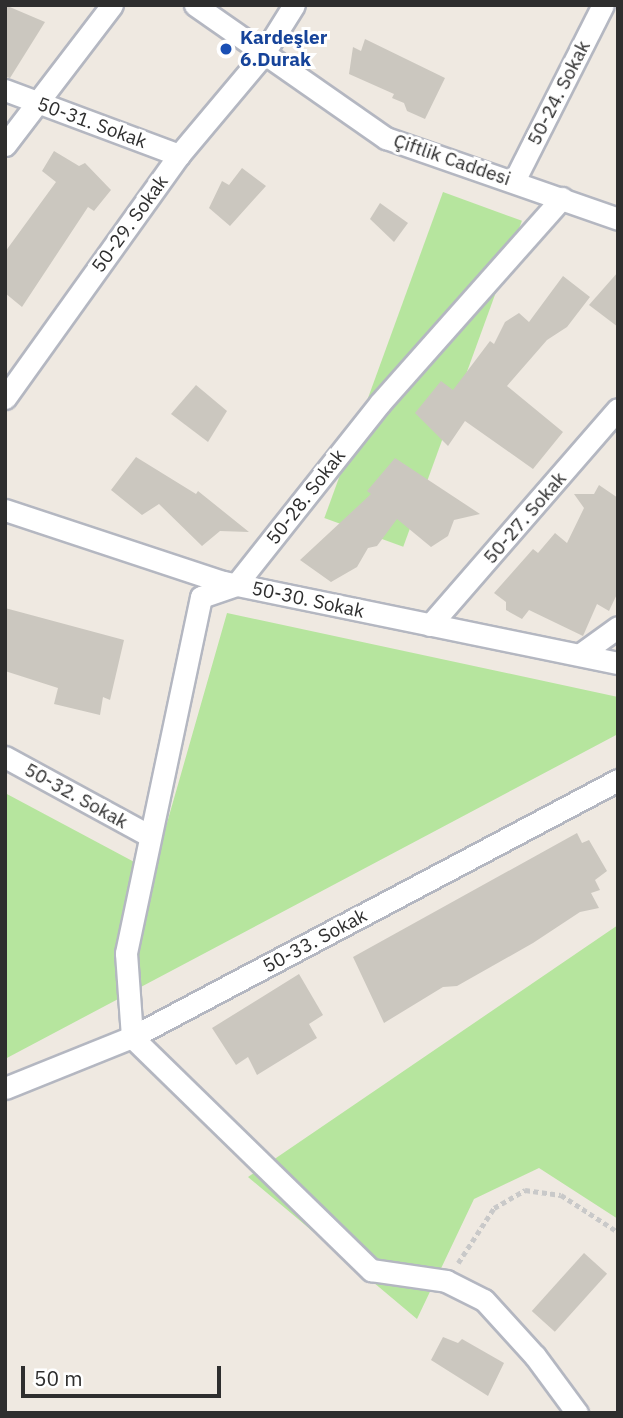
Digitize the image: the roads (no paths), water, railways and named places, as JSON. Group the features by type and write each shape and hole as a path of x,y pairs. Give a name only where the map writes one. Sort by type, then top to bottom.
{"street":[{"path":"5,145 112,5"},
{"name":"Çiftlik Caddesi","path":"195,5 262,56 386,138 618,219"},
{"name":"50-29. Sokak","path":"5,398 179,155 262,56 294,5"},
{"name":"50-24. Sokak","path":"514,181 603,5"},
{"name":"50-31. Sokak","path":"5,90 179,155"},
{"name":"50-28. Sokak","path":"236,585 380,403 562,198"},
{"name":"50-27. Sokak","path":"430,625 618,409"},
{"name":"50-30. Sokak","path":"5,510 236,585 582,653 618,663"},
{"path":"236,585 201,597 148,835 127,953 132,1037 371,1270 446,1281 484,1300 535,1356 577,1413"},
{"path":"582,653 618,627"},
{"name":"50-32. Sokak","path":"5,757 148,835"},
{"name":"50-33. Sokak","path":"5,1088 132,1037 618,780"}],"place":[{"name":"Kardeşler 6.Durak","path":"226,49"}]}
